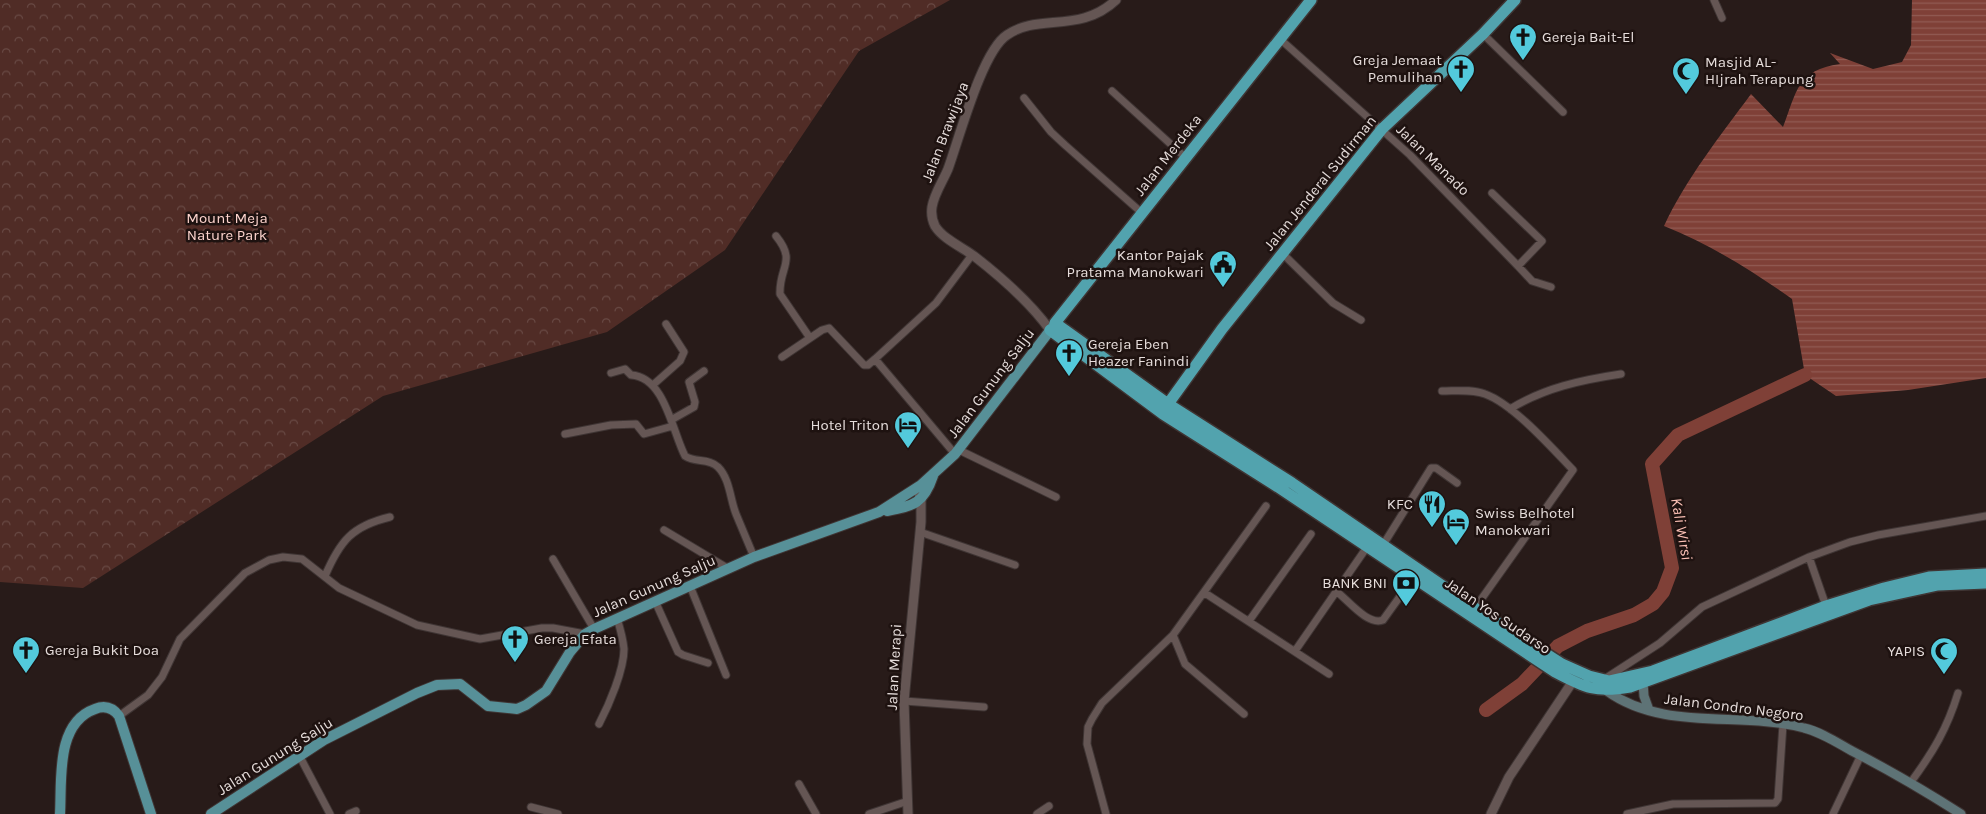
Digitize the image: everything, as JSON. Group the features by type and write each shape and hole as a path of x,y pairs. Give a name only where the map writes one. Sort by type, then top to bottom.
{"highway":[{"name":"Jalan Merdeka","path":"1052,327 1311,0"},
{"name":"Jalan Jenderal Sudirman","path":"1168,404 1222,329 1382,129 1483,34 1515,0"},
{"name":"Jalan Yos Sudarso","path":"1052,327 1310,502 1367,547 1533,658 1559,668 1589,676 1605,686"},
{"name":"Jalan Yos Sudarso","path":"1052,327 1163,414 1383,545 1476,608 1540,647 1573,681 1589,688 1605,686 1630,687 1759,636 1826,606 1884,588 1929,577 1986,574"},
{"name":"Jalan Yos Sudarso","path":"1605,686 1616,680 1653,671 1869,600 1947,584 1986,583"}],"main road":[{"name":"Jalan Gunung Salju","path":"879,512 907,495 934,475 957,452 1052,327"},
{"name":"Jalan Gunung Salju","path":"211,814 259,784 299,755 341,731 437,685 460,684 488,706 517,709 535,700 546,691 570,652 590,632 617,618 754,557 879,512 918,502 926,495 934,475"},
{"path":"1643,682 1644,696 1650,710"},
{"name":"Jalan Condro Negoro","path":"1605,686 1622,701 1650,710 1710,720 1783,724 1815,731 1912,782 1961,814"},
{"path":"60,814 65,744 70,732 82,716 96,708 110,708 119,716 151,814"}],"street":[{"name":"Jalan Brawijaya","path":"1052,327 972,255 939,231 932,217 932,206 948,169 972,98 997,45 1013,31 1085,19 1116,0"},
{"path":"1714,0 1722,18"},
{"path":"1483,34 1563,112"},
{"name":"Jalan Manado","path":"1280,38 1439,183 1532,280 1551,287"},
{"path":"1112,91 1186,158"},
{"path":"1024,98 1058,139 1142,213"},
{"path":"1492,193 1542,241 1518,266"},
{"path":"776,236 787,252 780,291 782,298 810,338"},
{"path":"1282,253 1333,303 1361,320"},
{"path":"782,357 822,330 829,328 864,365 868,365 936,303 972,255"},
{"path":"654,384 680,361 684,352 666,324"},
{"path":"874,360 957,452 1056,497"},
{"path":"611,373 625,369 631,375 642,376 654,384 685,456 692,460 714,464 724,475 735,511 754,557"},
{"path":"565,434 611,425 636,424 644,434 672,423 694,407 695,402 688,382 704,371"},
{"path":"1510,409 1549,389 1588,379 1621,374"},
{"path":"1442,391 1484,393 1510,409 1573,471 1476,608"},
{"path":"1383,545 1431,468 1436,468 1457,483"},
{"name":"Jalan Merapi","path":"908,814 904,701 921,527 917,488"},
{"path":"907,495 918,502"},
{"path":"1106,814 1087,744 1088,727 1102,703 1173,635 1206,593 1266,506"},
{"path":"1605,686 1628,662 1660,643 1702,606 1809,557 1850,542 1878,535 1986,516"},
{"path":"326,576 335,553 351,533 370,522 390,517"},
{"path":"921,527 1015,566"},
{"path":"664,530 728,569"},
{"path":"1249,621 1311,534"},
{"path":"1295,651 1367,547"},
{"path":"119,716 148,695 162,677 180,639 245,573 269,560 283,557 302,559 339,588 417,625 474,638 548,628 590,632"},
{"path":"1809,557 1826,606"},
{"path":"553,559 590,632"},
{"path":"1336,592 1369,621 1378,622 1383,620 1414,577"},
{"path":"690,586 726,675"},
{"path":"1206,593 1329,674"},
{"path":"655,601 681,654 708,663"},
{"path":"599,724 606,711 624,650 617,618"},
{"path":"1173,635 1185,664 1244,714"},
{"path":"1490,814 1509,777 1573,681"},
{"path":"1912,782 1932,754 1948,725 1958,693"},
{"path":"904,701 984,707"},
{"path":"1627,814 1673,804 1775,802 1778,799 1783,724"},
{"path":"299,755 330,814"},
{"path":"1833,814 1861,755"},
{"path":"799,784 816,814"},
{"path":"869,814 908,801"},
{"path":"1037,814 1049,806"},
{"path":"531,807 558,814"}],"green space":[{"name":"Mount Meja Nature Park","path":"0,0 950,0 859,51 725,250 607,332 383,396 83,588 0,582"}],"shaded area":[{"path":"1912,0 1986,0 1986,378 1908,390 1836,396 1805,375 1792,299 1730,259 1698,241 1664,226 1693,175 1751,94 1783,127 1796,93 1807,77 1815,71 1840,64 1830,53 1873,69 1902,62 1911,45"}],"waterway":[{"name":"Kali Wirsi","path":"1486,710 1522,684 1558,646 1587,631 1634,615 1653,604 1663,592 1672,568 1652,464 1678,435 1805,375"}],"place":[{"name":"Gereja Bait-El","path":"1523,61"},
{"name":"Greja Jemaat Pemulihan","path":"1461,93"},
{"name":"Masjid AL- HIjrah Terapung","path":"1686,95"},
{"name":"Kantor Pajak Pratama Manokwari","path":"1223,288"},
{"name":"Gereja Eben Heazer Fanindi","path":"1069,377"},
{"name":"Hotel Triton","path":"908,449"},
{"name":"KFC","path":"1432,528"},
{"name":"Swiss Belhotel Manokwari","path":"1456,546"},
{"name":"BANK BNI","path":"1406,607"},
{"name":"Gereja Efata","path":"515,663"},
{"name":"Gereja Bukit Doa","path":"26,674"},
{"name":"YAPIS","path":"1944,675"}]}
